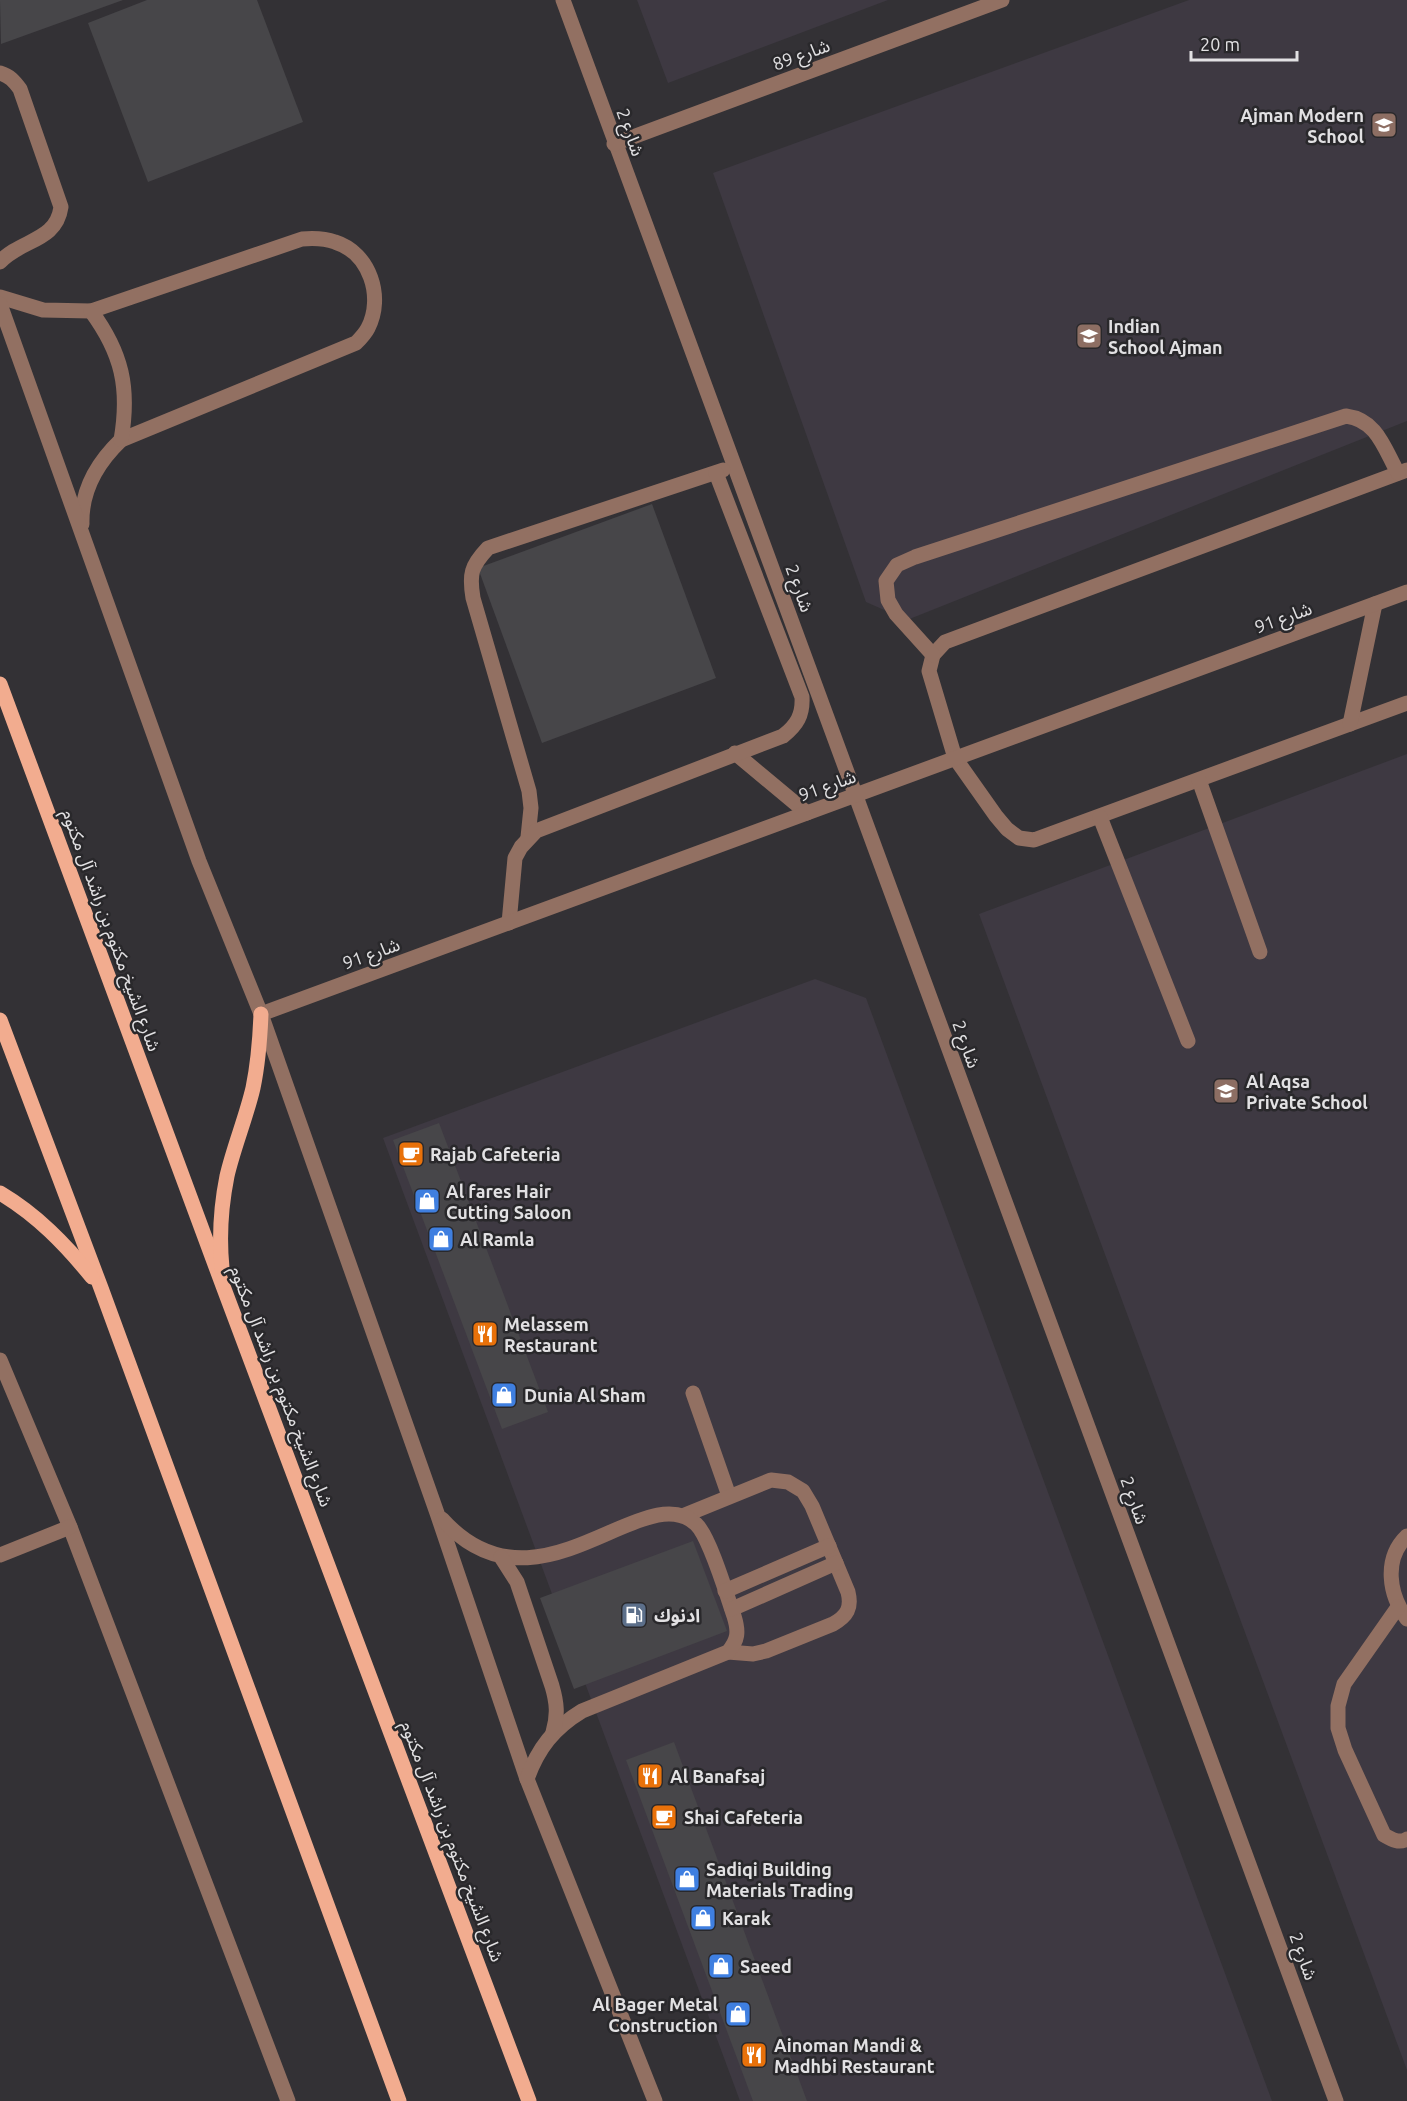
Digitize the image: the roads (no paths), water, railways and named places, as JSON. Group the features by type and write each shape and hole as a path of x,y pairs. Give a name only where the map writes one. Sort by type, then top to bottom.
{"main road":[{"name":"شارع الشيخ مكتوم بن راشد آل مكتوم","path":"0,684 223,1286 530,2101"},
{"path":"223,1286 221,1231 223,1204 228,1176 254,1085 261,1014"},
{"path":"0,1020 101,1288 399,2101"},
{"path":"0,1193 20,1204 48,1228 101,1288"}],"street":[{"name":"شارع 2","path":"563,0 614,144 1336,2101"},
{"name":"شارع 89","path":"614,144 1002,0"},
{"path":"0,73 15,81 20,89 61,207 54,228 16,248 0,262"},
{"path":"0,297 43,310 91,311 303,239 320,238 337,242 352,250 364,263 372,279 375,296 374,313 367,330 356,343 120,440 100,462 87,490 81,521 83,536"},
{"path":"0,304 199,861 261,1014 527,1779 655,2101"},
{"path":"91,311 105,329 122,371 126,394 125,417 120,440"},
{"path":"933,655 896,614 888,600 886,580 897,565 915,557 1346,416 1359,418 1370,425 1403,472 945,642 933,655 929,671 956,758 1007,829 1019,838 1034,840 1407,703"},
{"path":"528,837 531,808 529,791 473,598 470,580 475,562 488,548 735,467"},
{"path":"509,923 515,858 528,837 536,831 783,736 794,728 800,719 802,697 716,473"},
{"name":"شارع 91","path":"261,1014 1407,592"},
{"path":"1350,724 1375,604"},
{"path":"735,753 807,813"},
{"path":"1199,780 1260,952"},
{"path":"1100,817 1188,1041"},
{"path":"0,1360 70,1527 288,2101"},
{"path":"693,1393 729,1497"},
{"path":"553,1732 582,1711 728,1652 753,1654 766,1651 842,1619 848,1612 851,1602 812,1506 803,1491 788,1482 771,1480 685,1515"},
{"path":"436,1513 454,1533 476,1548 501,1557 520,1559 539,1558 668,1512 685,1515 698,1526 706,1540 732,1609 738,1629 736,1642 728,1652"},
{"path":"0,1555 70,1527"},
{"path":"1407,1536 1395,1555 1391,1572 1392,1590 1402,1613 1344,1684 1338,1706 1338,1728 1345,1750 1384,1835 1393,1840 1407,1839"},
{"path":"725,1591 829,1546"},
{"path":"501,1557 517,1581 556,1701 557,1717 553,1732 533,1762 527,1779"},
{"path":"732,1609 836,1563"}],"place":[{"name":"Ajman Modern School","path":"1384,125"},
{"name":"Indian School Ajman","path":"1089,336"},
{"name":"Al Aqsa Private School","path":"1226,1091"},
{"name":"Rajab Cafeteria","path":"411,1154"},
{"name":"Al fares Hair Cutting Saloon","path":"427,1201"},
{"name":"Al Ramla","path":"441,1239"},
{"name":"Melassem Restaurant","path":"485,1334"},
{"name":"Dunia Al Sham","path":"504,1395"},
{"name":"ادنوك","path":"634,1615"},
{"name":"Al Banafsaj","path":"650,1776"},
{"name":"Shai Cafeteria","path":"664,1817"},
{"name":"Sadiqi Building Materials Trading","path":"687,1879"},
{"name":"Karak","path":"703,1918"},
{"name":"Saeed","path":"721,1966"},
{"name":"Al Bager Metal Construction","path":"738,2014"},
{"name":"Ainoman Mandi & Madhbi Restaurant","path":"754,2055"}]}
